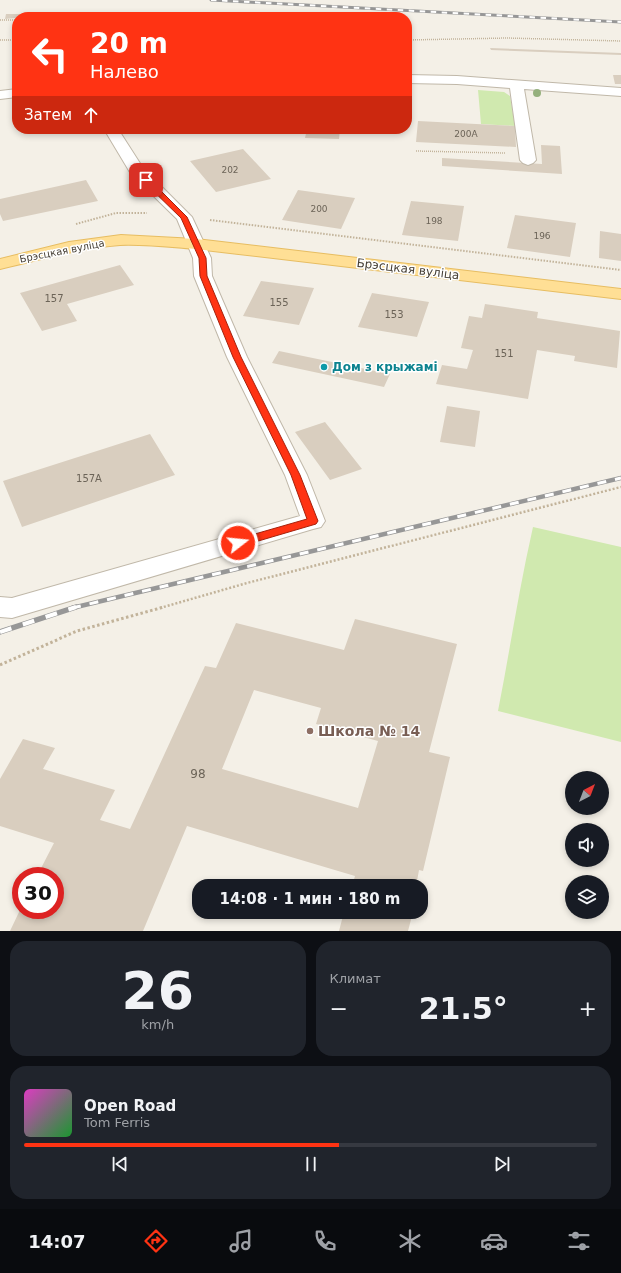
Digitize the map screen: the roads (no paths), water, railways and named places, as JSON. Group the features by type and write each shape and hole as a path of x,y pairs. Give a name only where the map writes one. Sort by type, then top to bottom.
{"main road":[{"name":"Брэсцкая вуліца","path":"0,264 67,248 112,241 196,244 621,294"}],"street":[{"path":"412,79 457,80 621,92"},
{"path":"516,84 528,157"},
{"path":"0,95 12,94"},
{"path":"0,607 12,608 313,521 296,475 234,349 204,276 202,258 184,217 137,171 114,134"}],"railway":[{"path":"211,0 621,22"},
{"path":"75,607 621,478"},
{"path":"0,632 75,607"}],"place":[{"name":"Дом з крыжамі","path":"324,367"},
{"name":"Школа № 14","path":"310,731"}]}
